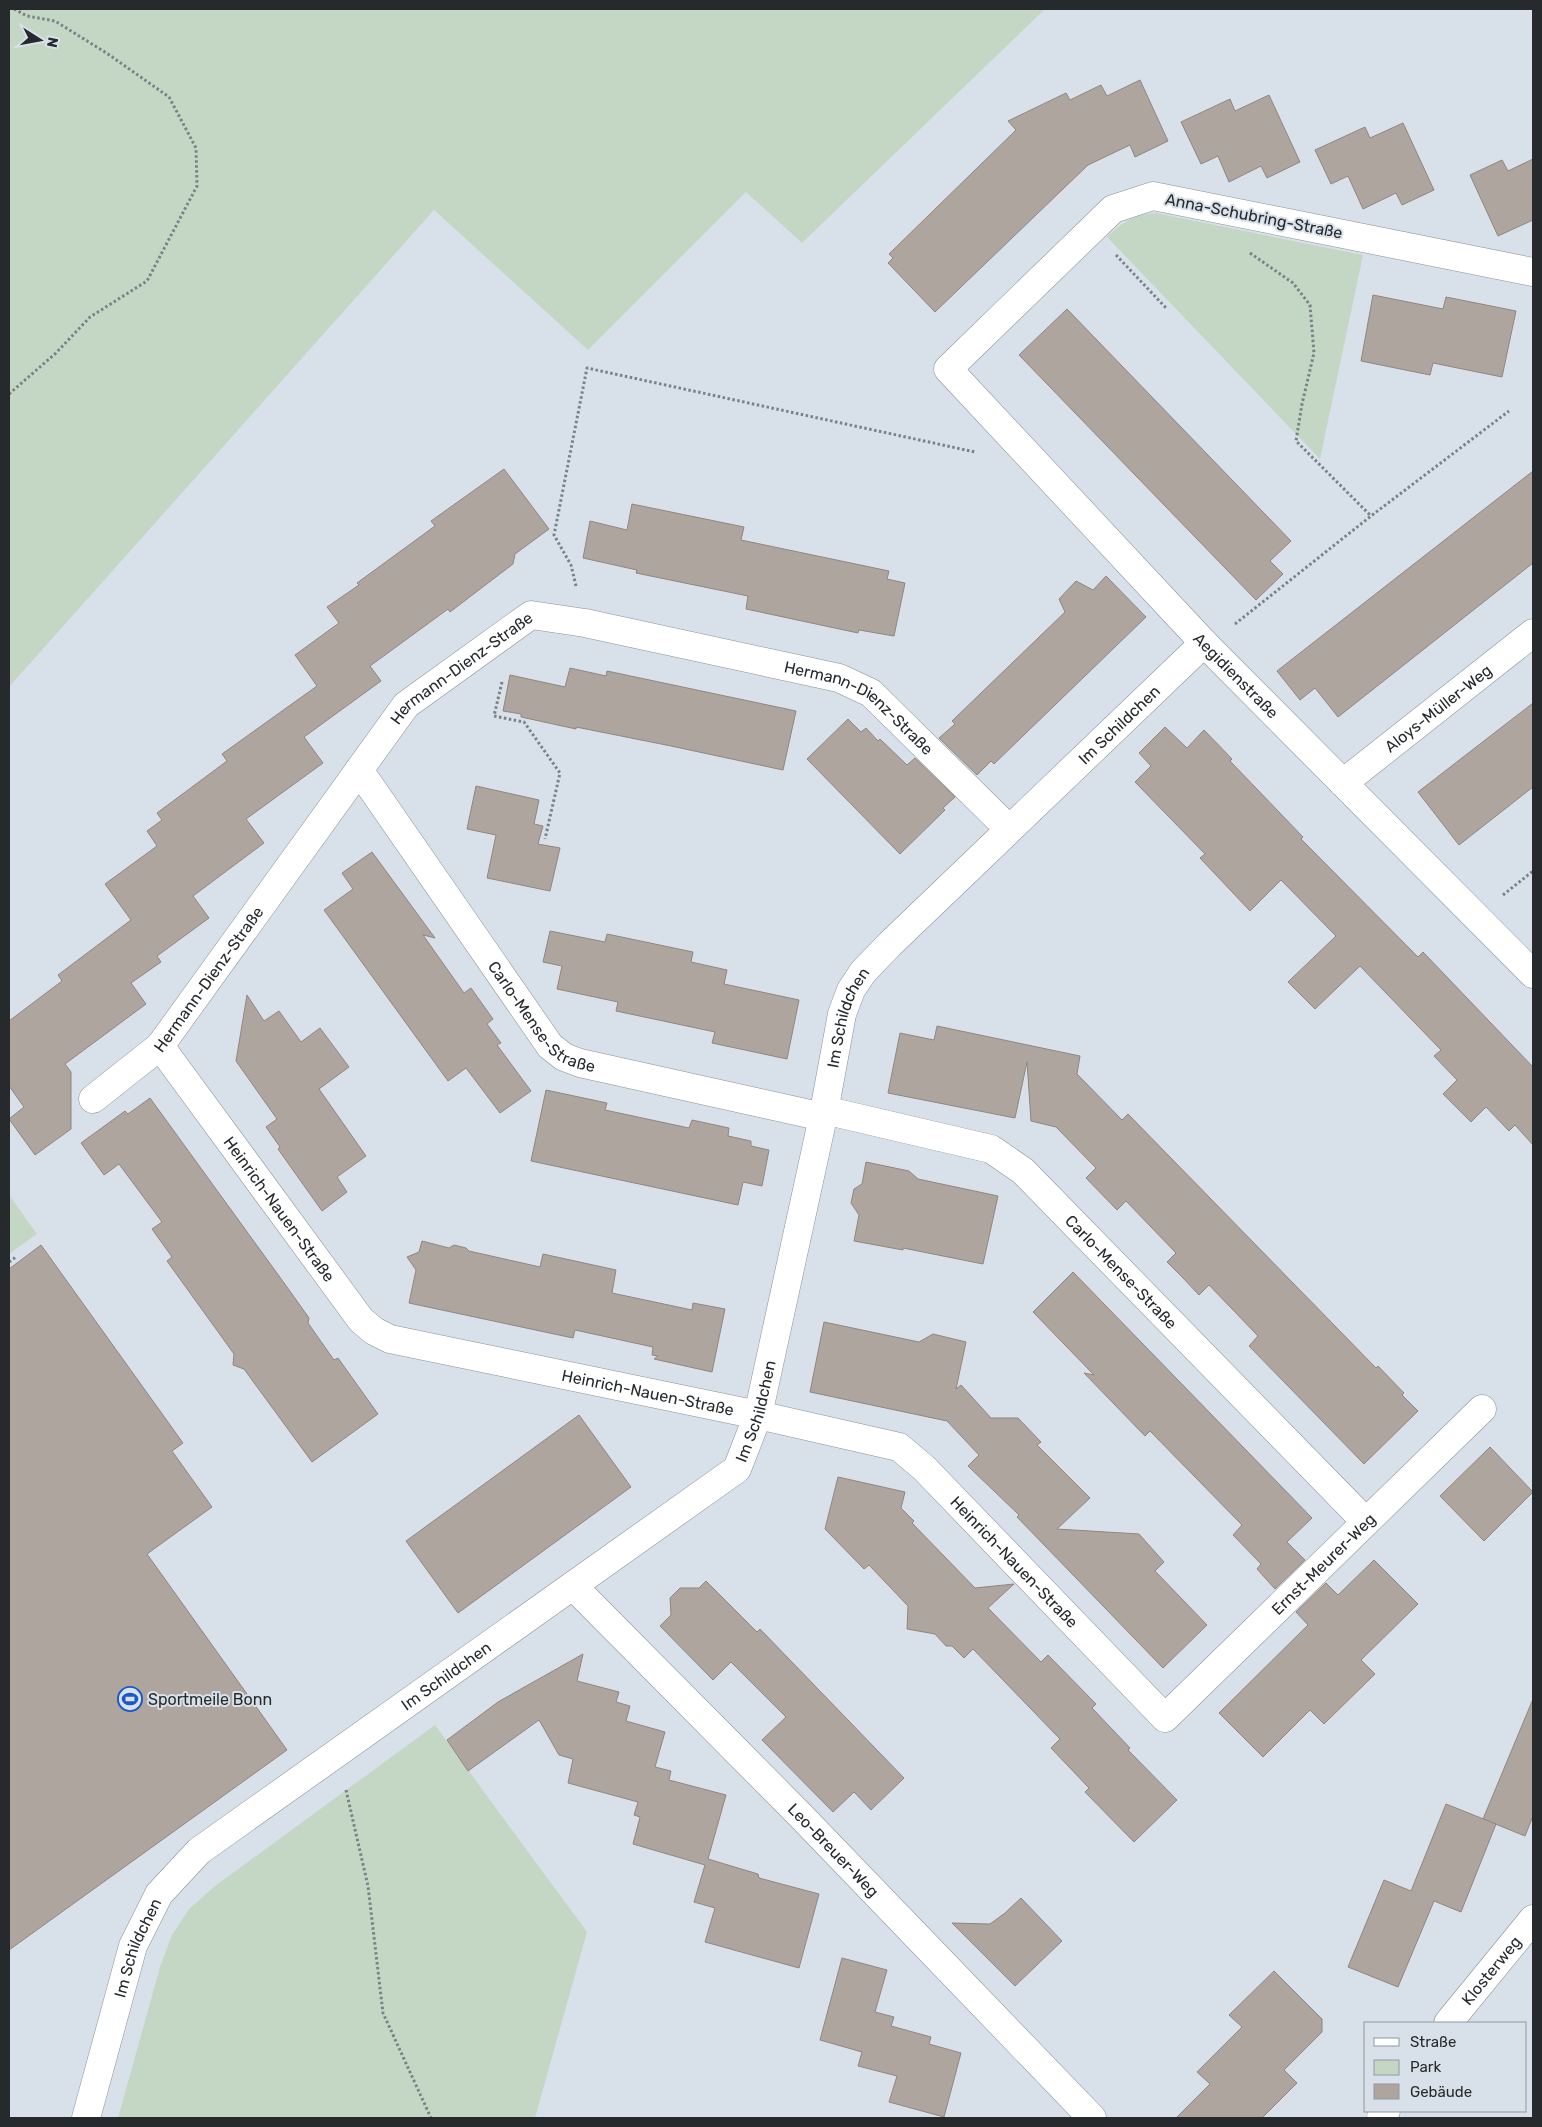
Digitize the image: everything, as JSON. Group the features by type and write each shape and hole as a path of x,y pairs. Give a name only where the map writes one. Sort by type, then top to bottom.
{"street":[{"name":"Anna-Schubring-Straße","path":"948,369 1113,209 1152,196 1533,272"},
{"name":"Aegidienstraße","path":"948,369 1204,643 1533,974"},
{"name":"Hermann-Dienz-Straße","path":"93,1098 160,1046 406,705 530,614 585,623 839,678 871,693 1009,829"},
{"name":"Aloys-Müller-Weg","path":"1343,783 1533,633"},
{"name":"Im Schildchen","path":"86,2118 132,1946 159,1894 199,1851 737,1469 758,1415 824,1114 842,1014 851,990 863,972 890,944 1204,643"},
{"name":"Carlo-Mense-Straße","path":"359,770 550,1046 564,1057 589,1066 991,1149 1023,1171 1366,1522"},
{"name":"Heinrich-Nauen-Straße","path":"160,1046 361,1320 374,1331 390,1339 758,1415 899,1447 924,1468 1165,1718"},
{"name":"Ernst-Meurer-Weg","path":"1165,1718 1482,1409"},
{"name":"Leo-Breuer-Weg","path":"573,1586 801,1816 1092,2118"},
{"name":"Klosterweg","path":"1449,2022 1533,1919"}],"path":[{"path":"9,394 56,353 90,317 147,281 197,186 196,148 169,97 108,54 55,21 27,16 14,9"},
{"path":"1235,212 1230,240 1293,283 1310,305 1314,353 1302,404 1296,441 1371,516"},
{"path":"1091,230 1167,309"},
{"path":"585,623 572,565 554,535 587,368 979,453"},
{"path":"1204,643 1230,628 1371,516 1509,411"},
{"path":"502,680 494,716 524,722 560,773 545,839"},
{"path":"9,1262 16,1257"},
{"path":"337,1754 368,1886 383,2013 431,2118"}],"green space":[{"path":"9,9 1045,9 802,243 746,192 588,350 434,210 9,687"},
{"path":"1156,213 1363,255 1320,459 1107,237 1134,217"},
{"path":"9,1195 37,1234 9,1254"},
{"path":"435,1725 587,1932 535,2118 118,2118 160,1967 172,1935 189,1909 215,1886"}],"building":[{"path":"1140,80 1168,141 1135,157 1130,145 1088,165 935,312 888,263 893,258 889,254 1016,130 1008,121 1066,93 1070,100 1101,85 1107,96"},
{"path":"1269,95 1300,162 1267,178 1261,166 1229,182 1218,156 1201,164 1181,122 1230,99 1235,111"},
{"path":"1403,123 1434,190 1402,205 1396,193 1363,209 1348,176 1331,184 1315,150 1365,127 1370,138"},
{"path":"1533,159 1533,220 1498,236 1470,175 1502,160 1508,171"},
{"path":"1373,295 1443,309 1446,297 1516,311 1502,377 1433,363 1430,375 1361,361"},
{"path":"1067,309 1291,541 1270,561 1283,574 1256,600 1019,355"},
{"path":"504,469 549,529 515,554 513,564 450,612 448,609 370,666 381,681 304,737 323,763 246,819 264,843 193,896 209,918 157,956 161,962 131,983 146,1004 65,1064 71,1072 71,1129 35,1155 9,1119 24,1107 9,1086 9,1021 62,981 58,975 131,920 105,884 157,846 147,831 162,820 157,813 227,761 222,754 317,686 295,655 339,623 327,607 359,585 357,583 435,526 431,521"},
{"path":"1533,471 1533,563 1338,717 1315,688 1300,700 1277,671"},
{"path":"632,504 744,527 741,540 889,571 887,579 905,583 894,636 859,630 858,633 746,609 748,596 636,573 637,570 583,558 590,521 627,530"},
{"path":"1106,576 1146,617 994,764 991,761 977,775 939,738 955,724 952,721 1065,612 1059,599 1076,581 1093,590"},
{"path":"570,668 606,676 607,671 796,711 783,770 576,727 576,729 521,717 521,714 503,711 510,675 565,687"},
{"path":"1533,703 1533,787 1459,845 1418,792"},
{"path":"848,719 861,732 866,728 878,741 880,739 907,765 915,758 955,797 943,808 945,810 900,854 807,759"},
{"path":"1165,727 1187,748 1204,730 1232,759 1230,761 1303,837 1301,839 1418,957 1423,952 1533,1067 1533,1145 1515,1125 1509,1131 1486,1107 1471,1122 1443,1094 1457,1080 1434,1056 1441,1050 1360,966 1315,1009 1288,982 1336,936 1281,880 1250,911 1200,858 1205,854 1135,782 1151,766 1139,753"},
{"path":"476,786 539,800 534,824 543,826 538,844 560,848 550,891 487,878 496,835 467,829"},
{"path":"372,852 435,938 423,935 464,993 471,988 493,1019 487,1024 501,1043 497,1045 531,1091 500,1113 466,1068 448,1081 324,910 353,889 342,873"},
{"path":"550,931 605,942 607,934 693,952 691,962 727,970 724,984 799,1000 787,1059 712,1043 715,1032 616,1011 618,1002 557,989 562,966 543,962"},
{"path":"247,995 264,1021 279,1011 301,1042 320,1028 349,1067 319,1089 366,1156 337,1177 347,1192 322,1211 278,1149 280,1147 266,1127 277,1119 236,1061"},
{"path":"937,1026 1080,1056 1077,1074 1122,1120 1128,1114 1376,1368 1378,1366 1418,1411 1364,1464 1249,1346 1258,1336 1209,1285 1199,1295 1167,1262 1176,1253 1126,1201 1117,1210 1086,1178 1096,1168 1056,1127 1031,1121 1027,1062 1015,1118 888,1093 900,1033 934,1040"},
{"path":"546,1090 607,1103 605,1110 689,1128 692,1120 729,1128 728,1136 751,1141 751,1146 769,1150 762,1186 743,1182 738,1205 531,1161"},
{"path":"150,1098 309,1318 308,1323 334,1360 338,1358 378,1414 312,1462 244,1369 233,1365 234,1354 167,1261 172,1257 152,1229 162,1222 119,1164 104,1175 81,1143 125,1111 128,1114"},
{"path":"866,1162 909,1171 918,1179 998,1196 983,1264 903,1248 903,1250 854,1241 859,1215 851,1203 854,1189 862,1184"},
{"path":"422,1241 449,1248 454,1245 466,1248 469,1251 540,1267 543,1254 616,1270 612,1293 692,1310 693,1303 725,1309 712,1372 654,1359 658,1356 652,1355 653,1347 575,1330 573,1338 409,1303 416,1270 407,1257 419,1252"},
{"path":"41,1245 183,1443 172,1451 212,1507 147,1554 287,1750 9,1950 9,1269"},
{"path":"1073,1272 1312,1518 1287,1542 1305,1560 1275,1589 1257,1569 1261,1564 1233,1535 1242,1525 1150,1431 1145,1436 1084,1373 1094,1375 1033,1312"},
{"path":"824,1322 919,1342 933,1334 966,1342 956,1389 961,1385 991,1418 1018,1418 1041,1442 1037,1445 1090,1498 1057,1529 1139,1534 1164,1562 1155,1571 1207,1625 1163,1668 1017,1517 1019,1515 968,1466 979,1455 947,1421 810,1392"},
{"path":"579,1415 631,1487 458,1613 406,1541"},
{"path":"1490,1447 1533,1492 1484,1541 1440,1496"},
{"path":"838,1477 905,1492 901,1508 914,1521 912,1523 975,1588 1014,1584 988,1608 1041,1662 1048,1655 1096,1704 1092,1708 1130,1748 1128,1750 1177,1800 1134,1842 1085,1792 1089,1788 1051,1748 1060,1739 973,1649 964,1658 952,1646 946,1646 935,1634 907,1629 908,1606 869,1565 864,1569 825,1529"},
{"path":"1374,1560 1418,1604 1361,1660 1375,1674 1324,1724 1310,1710 1263,1757 1219,1713 1308,1625 1296,1612 1326,1583 1338,1595"},
{"path":"706,1581 757,1632 760,1629 904,1778 871,1810 854,1792 833,1812 762,1740 786,1717 731,1662 713,1680 660,1626 671,1615 670,1598 680,1588 699,1588"},
{"path":"583,1654 577,1681 619,1692 616,1702 630,1706 626,1721 665,1732 655,1767 671,1771 669,1780 726,1795 708,1859 758,1874 759,1878 819,1894 799,1968 705,1942 715,1908 694,1902 705,1865 633,1844 640,1817 634,1815 638,1802 568,1783 573,1759 559,1755 539,1720 468,1771 447,1740 498,1702"},
{"path":"1533,1699 1533,1816 1525,1836 1483,1819"},
{"path":"1446,1804 1496,1824 1461,1912 1434,1901 1398,1987 1348,1967 1384,1880 1411,1891"},
{"path":"1021,1898 1062,1941 1015,1986 952,1923 990,1924"},
{"path":"842,1958 887,1970 875,2012 894,2017 891,2026 931,2037 929,2044 961,2053 944,2117 889,2102 897,2076 858,2066 862,2052 820,2040"},
{"path":"1274,1971 1322,2019 1322,2032 1284,2070 1297,2083 1262,2118 1176,2118 1210,2084 1197,2072 1242,2027 1229,2015"}],"place":[{"name":"Sportmeile Bonn","path":"130,1699"}]}
